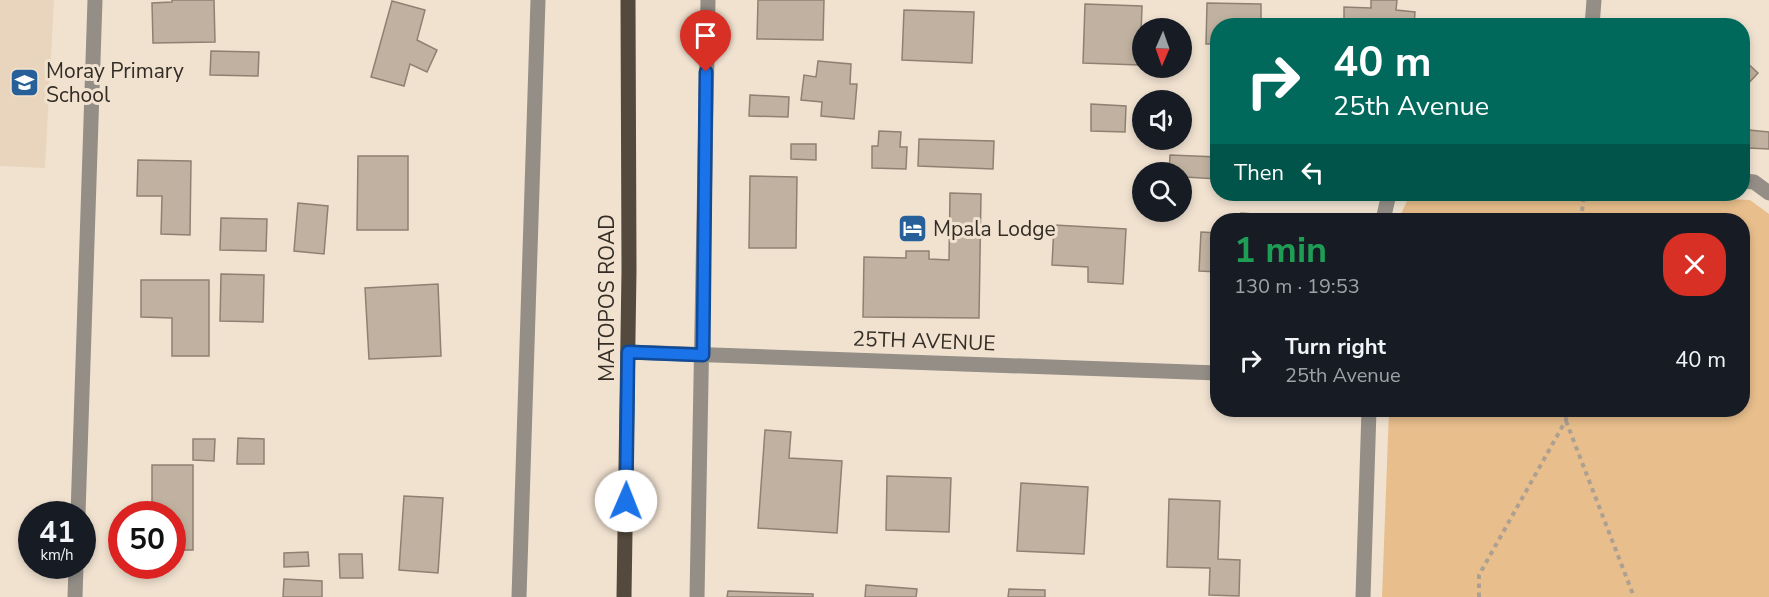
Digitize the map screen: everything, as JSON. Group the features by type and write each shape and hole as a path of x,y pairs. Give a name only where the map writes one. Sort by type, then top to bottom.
{"main road":[{"name":"MATOPOS ROAD","path":"624,597 628,352 628,0"}],"street":[{"path":"78,501 95,0"},
{"path":"519,597 538,0"},
{"path":"697,597 708,0"},
{"path":"1593,18 1594,0"},
{"path":"1750,182 1769,193"},
{"name":"25TH AVENUE","path":"628,352 1210,373"},
{"path":"1363,597 1369,417"},
{"path":"75,597 76,579"}],"path":[{"path":"1479,597 1479,575 1566,417"},
{"path":"1566,420 1634,597"}],"shaded area":[{"name":"Moray Primary School","path":"0,0 54,0 45,168 0,166"},
{"path":"1750,200 1769,214 1769,597 1382,597 1389,417 1750,417 1750,213 1401,213 1407,201"}],"building":[{"path":"172,0 214,0 215,42 153,43 152,3 172,2"},
{"path":"758,0 824,0 823,40 757,39"},
{"path":"1371,0 1397,0 1396,10 1415,12 1415,18 1344,18 1344,7 1371,8"},
{"path":"392,1 425,10 417,40 437,50 427,72 410,64 404,86 371,77"},
{"path":"1207,3 1261,4 1261,18 1210,18 1210,44 1206,44"},
{"path":"1085,4 1142,6 1142,18 1132,18 1132,65 1083,63"},
{"path":"904,10 974,12 972,63 902,60"},
{"path":"211,51 259,52 258,76 210,75"},
{"path":"818,61 851,64 850,84 857,84 854,119 821,116 822,102 801,100 804,75 816,77"},
{"path":"1750,66 1758,73 1750,82"},
{"path":"750,95 789,97 788,117 749,116"},
{"path":"1091,104 1126,106 1125,132 1091,131"},
{"path":"1750,130 1769,132 1769,149 1750,148"},
{"path":"879,131 901,132 900,147 907,147 906,169 872,168 872,146 878,146"},
{"path":"919,139 994,141 993,169 918,166"},
{"path":"791,144 816,144 816,160 791,159"},
{"path":"1170,155 1210,157 1210,179 1192,177 1192,162 1170,162"},
{"path":"358,156 408,156 408,230 357,230"},
{"path":"138,160 191,161 190,235 161,234 162,196 137,196"},
{"path":"750,176 797,177 796,248 749,248"},
{"path":"950,193 981,194 979,318 863,317 864,257 906,258 906,251 929,251 929,259 949,260"},
{"path":"298,203 328,206 324,254 294,251"},
{"path":"221,218 267,219 266,251 220,250"},
{"path":"1054,225 1126,229 1123,284 1088,282 1088,267 1052,265"},
{"path":"1201,232 1210,233 1210,272 1199,271"},
{"path":"221,274 264,275 263,322 220,321"},
{"path":"141,280 209,280 209,356 172,356 172,318 141,317"},
{"path":"438,284 441,356 369,359 365,288"},
{"path":"765,430 791,432 789,458 842,461 837,533 758,528"},
{"path":"238,438 264,439 264,464 237,464"},
{"path":"193,439 215,439 214,461 193,460"},
{"path":"152,465 193,465 193,550 186,550 186,501 152,501"},
{"path":"887,476 951,478 949,532 886,530"},
{"path":"1021,483 1088,487 1084,554 1017,551"},
{"path":"404,496 443,498 438,573 399,570"},
{"path":"1169,499 1220,501 1218,559 1240,560 1239,596 1209,595 1210,568 1167,567"},
{"path":"308,552 309,566 284,567 284,553"},
{"path":"339,554 362,554 363,578 340,578"},
{"path":"284,579 322,581 322,597 283,597"},
{"path":"866,585 917,589 916,597 865,597"},
{"path":"1009,589 1045,590 1045,597 1008,597"},
{"path":"728,591 813,594 813,597 727,597"}],"place":[{"name":"Moray Primary School","path":"25,83"},
{"name":"Mpala Lodge","path":"912,229"}],"route":[{"path":"626,501 628,352 703,355 706,72"}]}
